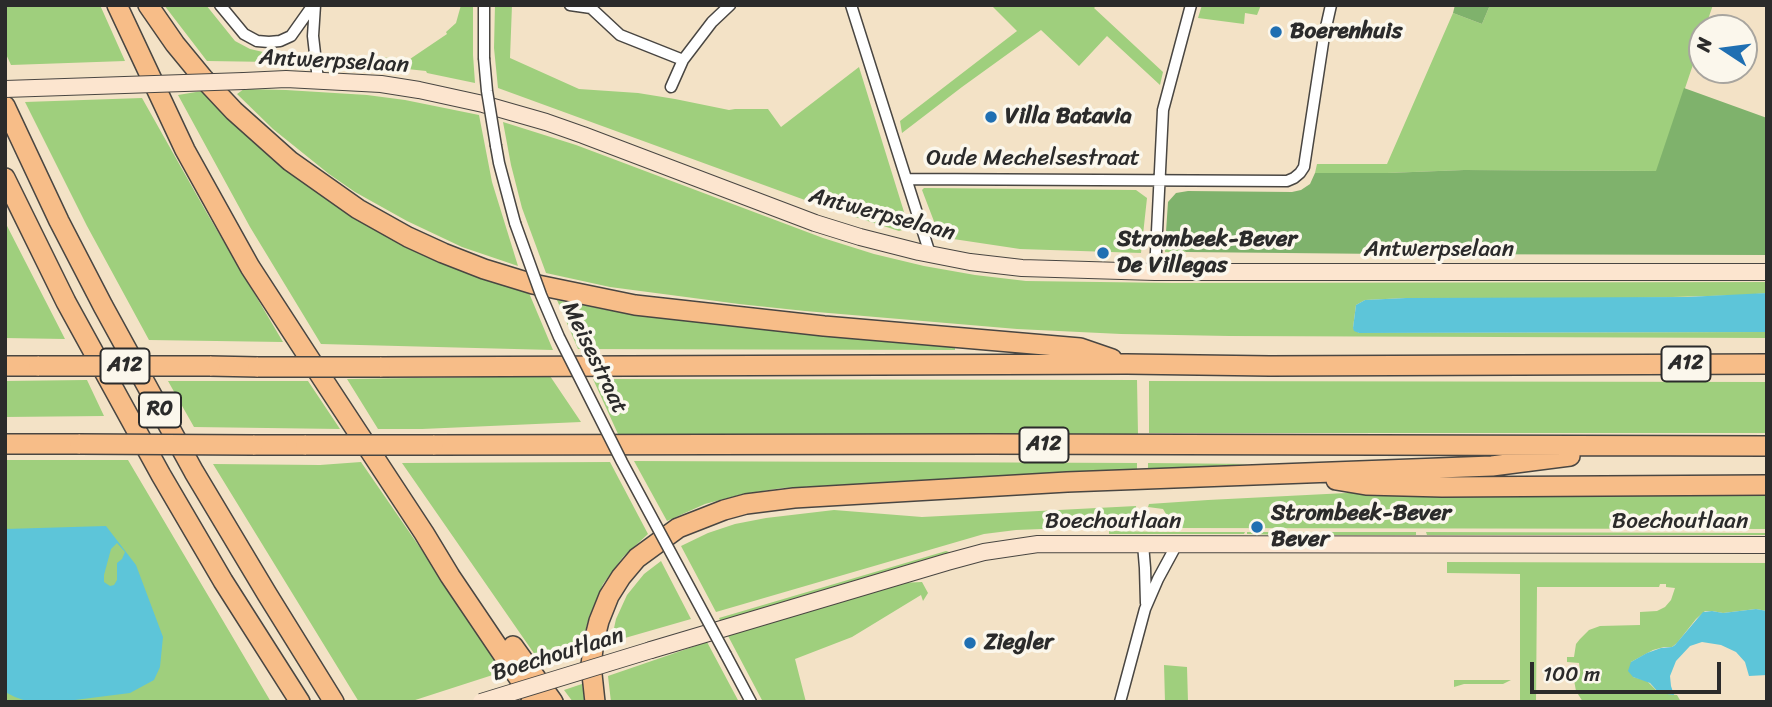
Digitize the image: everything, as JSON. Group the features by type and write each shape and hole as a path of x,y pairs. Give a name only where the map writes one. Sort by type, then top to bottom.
{"highway":[{"path":"117,5 185,150 250,267 535,702"},
{"path":"148,5 203,78 234,111 290,161 358,209 408,237 484,269 533,284 635,305 838,327 1080,348 1127,365"},
{"name":"R0","path":"5,106 59,221 194,472 334,702"},
{"name":"R0","path":"5,178 66,302 161,475 223,581 300,702"},
{"path":"1605,365 1767,354"},
{"name":"A12","path":"5,366 1767,364"},
{"name":"A12","path":"5,444 1767,446"},
{"path":"595,702 592,665 594,641 609,596 621,577 637,558 678,528 700,518 746,504 794,498 1067,482 1492,466 1655,446"},
{"path":"1293,473 1366,485 1442,487 1767,485"},
{"path":"424,533 459,570 553,702"}],"main road":[{"name":"Antwerpselaan","path":"5,89 286,79 410,88 510,111 583,135 815,223 874,242 970,262 1022,268 1155,272 1767,272"},
{"name":"Boechoutlaan","path":"481,702 947,562 984,552 1038,544 1767,545"}],"street":[{"path":"220,5 244,34 257,41 269,42 290,36 314,5"},
{"path":"314,5 313,36 318,80"},
{"name":"Meisestraat","path":"484,5 487,91 499,163 515,222 541,295 559,337 622,462 751,702"},
{"path":"570,5 591,8 620,35 682,60"},
{"path":"671,87 682,60 712,22 730,5"},
{"name":"Oude Mechelsestraat","path":"851,5 930,254"},
{"path":"1155,272 1163,110 1191,5"},
{"name":"Oude Mechelsestraat","path":"907,179 1287,181 1300,173 1305,160 1331,5"},
{"path":"1143,544 1145,609"},
{"path":"1120,702 1145,609 1177,544"}],"green space":[{"path":"5,5 100,5 125,61 11,65 5,52"},
{"path":"164,5 206,5 235,41 250,49 272,54 273,62 207,61"},
{"path":"461,5 473,5 475,83 426,71 341,62 339,55 410,59 447,34 456,23"},
{"path":"495,5 512,5 510,58 579,89 638,93 729,110 768,109 781,127 859,67 909,228 899,231 824,207 498,88 494,48"},
{"path":"991,5 1097,5 1094,8 1163,72 1160,85 1107,36 1079,66 1041,30 902,133 900,121 1017,31"},
{"path":"1202,5 1261,5 1257,15 1245,13 1244,24 1198,18"},
{"path":"1455,5 1490,5 1482,24 1453,13"},
{"path":"1490,5 1713,5 1710,14 1688,14 1688,79 1657,171 1464,170 1315,173 1317,164 1387,164 1453,13 1482,24"},
{"path":"1684,88 1767,118 1767,255 1186,252 1166,232 1168,202 1176,193 1292,192 1310,184 1315,173 1464,170 1656,171"},
{"path":"244,89 367,95 479,115 492,182 518,266 462,247 355,192 273,129 237,94"},
{"path":"202,91 278,163 352,216 484,279 529,293 553,350 321,344 250,227 178,95"},
{"path":"142,98 283,342 149,340 87,226 25,102"},
{"path":"503,122 576,145 823,238 874,254 975,275 1026,281 1173,283 1767,282 1767,293 1744,295 1365,300 1356,305 1353,328 1359,333 1767,332 1767,338 1121,334 1017,329 805,311 610,287 546,273 522,208"},
{"path":"922,190 1136,190 1147,198 1141,253 1020,249 940,237"},
{"path":"5,222 65,339 5,338"},
{"path":"1166,232 1186,252 1165,252"},
{"path":"557,300 670,319 955,347 955,350 578,349"},
{"path":"550,376 581,422 378,429 347,379"},
{"path":"593,379 1137,380 1138,434 618,434"},
{"path":"87,380 104,416 5,417 5,381"},
{"path":"168,381 308,381 340,429 194,427"},
{"path":"1149,381 1767,382 1767,433 1149,433"},
{"path":"5,460 128,460 271,702 5,702"},
{"path":"634,461 1137,463 1137,470 782,488 705,504 667,521"},
{"path":"361,462 505,671 409,702 359,702 213,464 320,465"},
{"path":"610,462 648,534 623,557 603,584 589,617 580,650 540,662 402,463"},
{"path":"1148,463 1250,464 1148,470"},
{"path":"1366,492 1767,494 1767,529 1180,528 1176,518 1166,514 1163,509 1148,507 1149,504"},
{"path":"1136,506 1137,518 1143,525 1016,530 984,534 716,612 681,546 735,524 834,510 922,517"},
{"path":"1109,531 1163,532 1245,532 1109,534"},
{"path":"1247,532 1416,532 1416,535 1288,535"},
{"path":"1426,532 1767,533 1767,535 1427,535"},
{"path":"946,551 952,553 721,623 719,618"},
{"path":"661,561 691,619 611,642 616,619 627,595 644,574"},
{"path":"1447,562 1767,563 1767,611 1705,611 1672,647 1653,650 1631,662 1633,677 1647,681 1659,693 1677,695 1681,702 1583,702 1576,691 1574,680 1568,679 1568,674 1576,674 1580,670 1579,663 1567,662 1567,657 1574,657 1576,644 1580,639 1589,630 1600,626 1640,625 1640,612 1657,611 1665,607 1675,588 1666,587 1666,584 1660,584 1659,587 1537,587 1536,702 1520,702 1520,574 1447,573"},
{"path":"922,582 928,593 923,601 921,595 852,637 795,659 806,702 763,702 727,634 900,583"},
{"path":"707,642 739,702 611,702 608,676"},
{"path":"1164,665 1187,667 1188,702 1165,702"},
{"path":"1454,680 1511,680 1503,684 1464,684 1454,687"},
{"path":"582,684 585,702 573,702 564,690"}],"water":[{"path":"1767,293 1767,332 1359,333 1353,328 1356,305 1365,300 1687,297"},
{"path":"106,526 136,565 163,637 160,667 154,680 130,693 59,702 29,702 5,692 5,529","holes":["117,543 125,552 117,563 117,580 110,586 104,582 104,575 111,549"]},
{"path":"1756,609 1767,611 1767,675 1749,676 1745,662 1736,652 1721,645 1702,642 1690,646 1676,661 1670,676 1674,695 1659,693 1650,683 1633,677 1628,671 1631,662 1647,653 1675,645 1703,612 1723,613"}],"place":[{"name":"Boerenhuis","path":"1276,32"},
{"name":"Villa Batavia","path":"991,117"},
{"name":"Strombeek-Bever De Villegas","path":"1103,253"},
{"name":"Strombeek-Bever Bever","path":"1257,527"},
{"name":"Ziegler","path":"970,643"}]}
